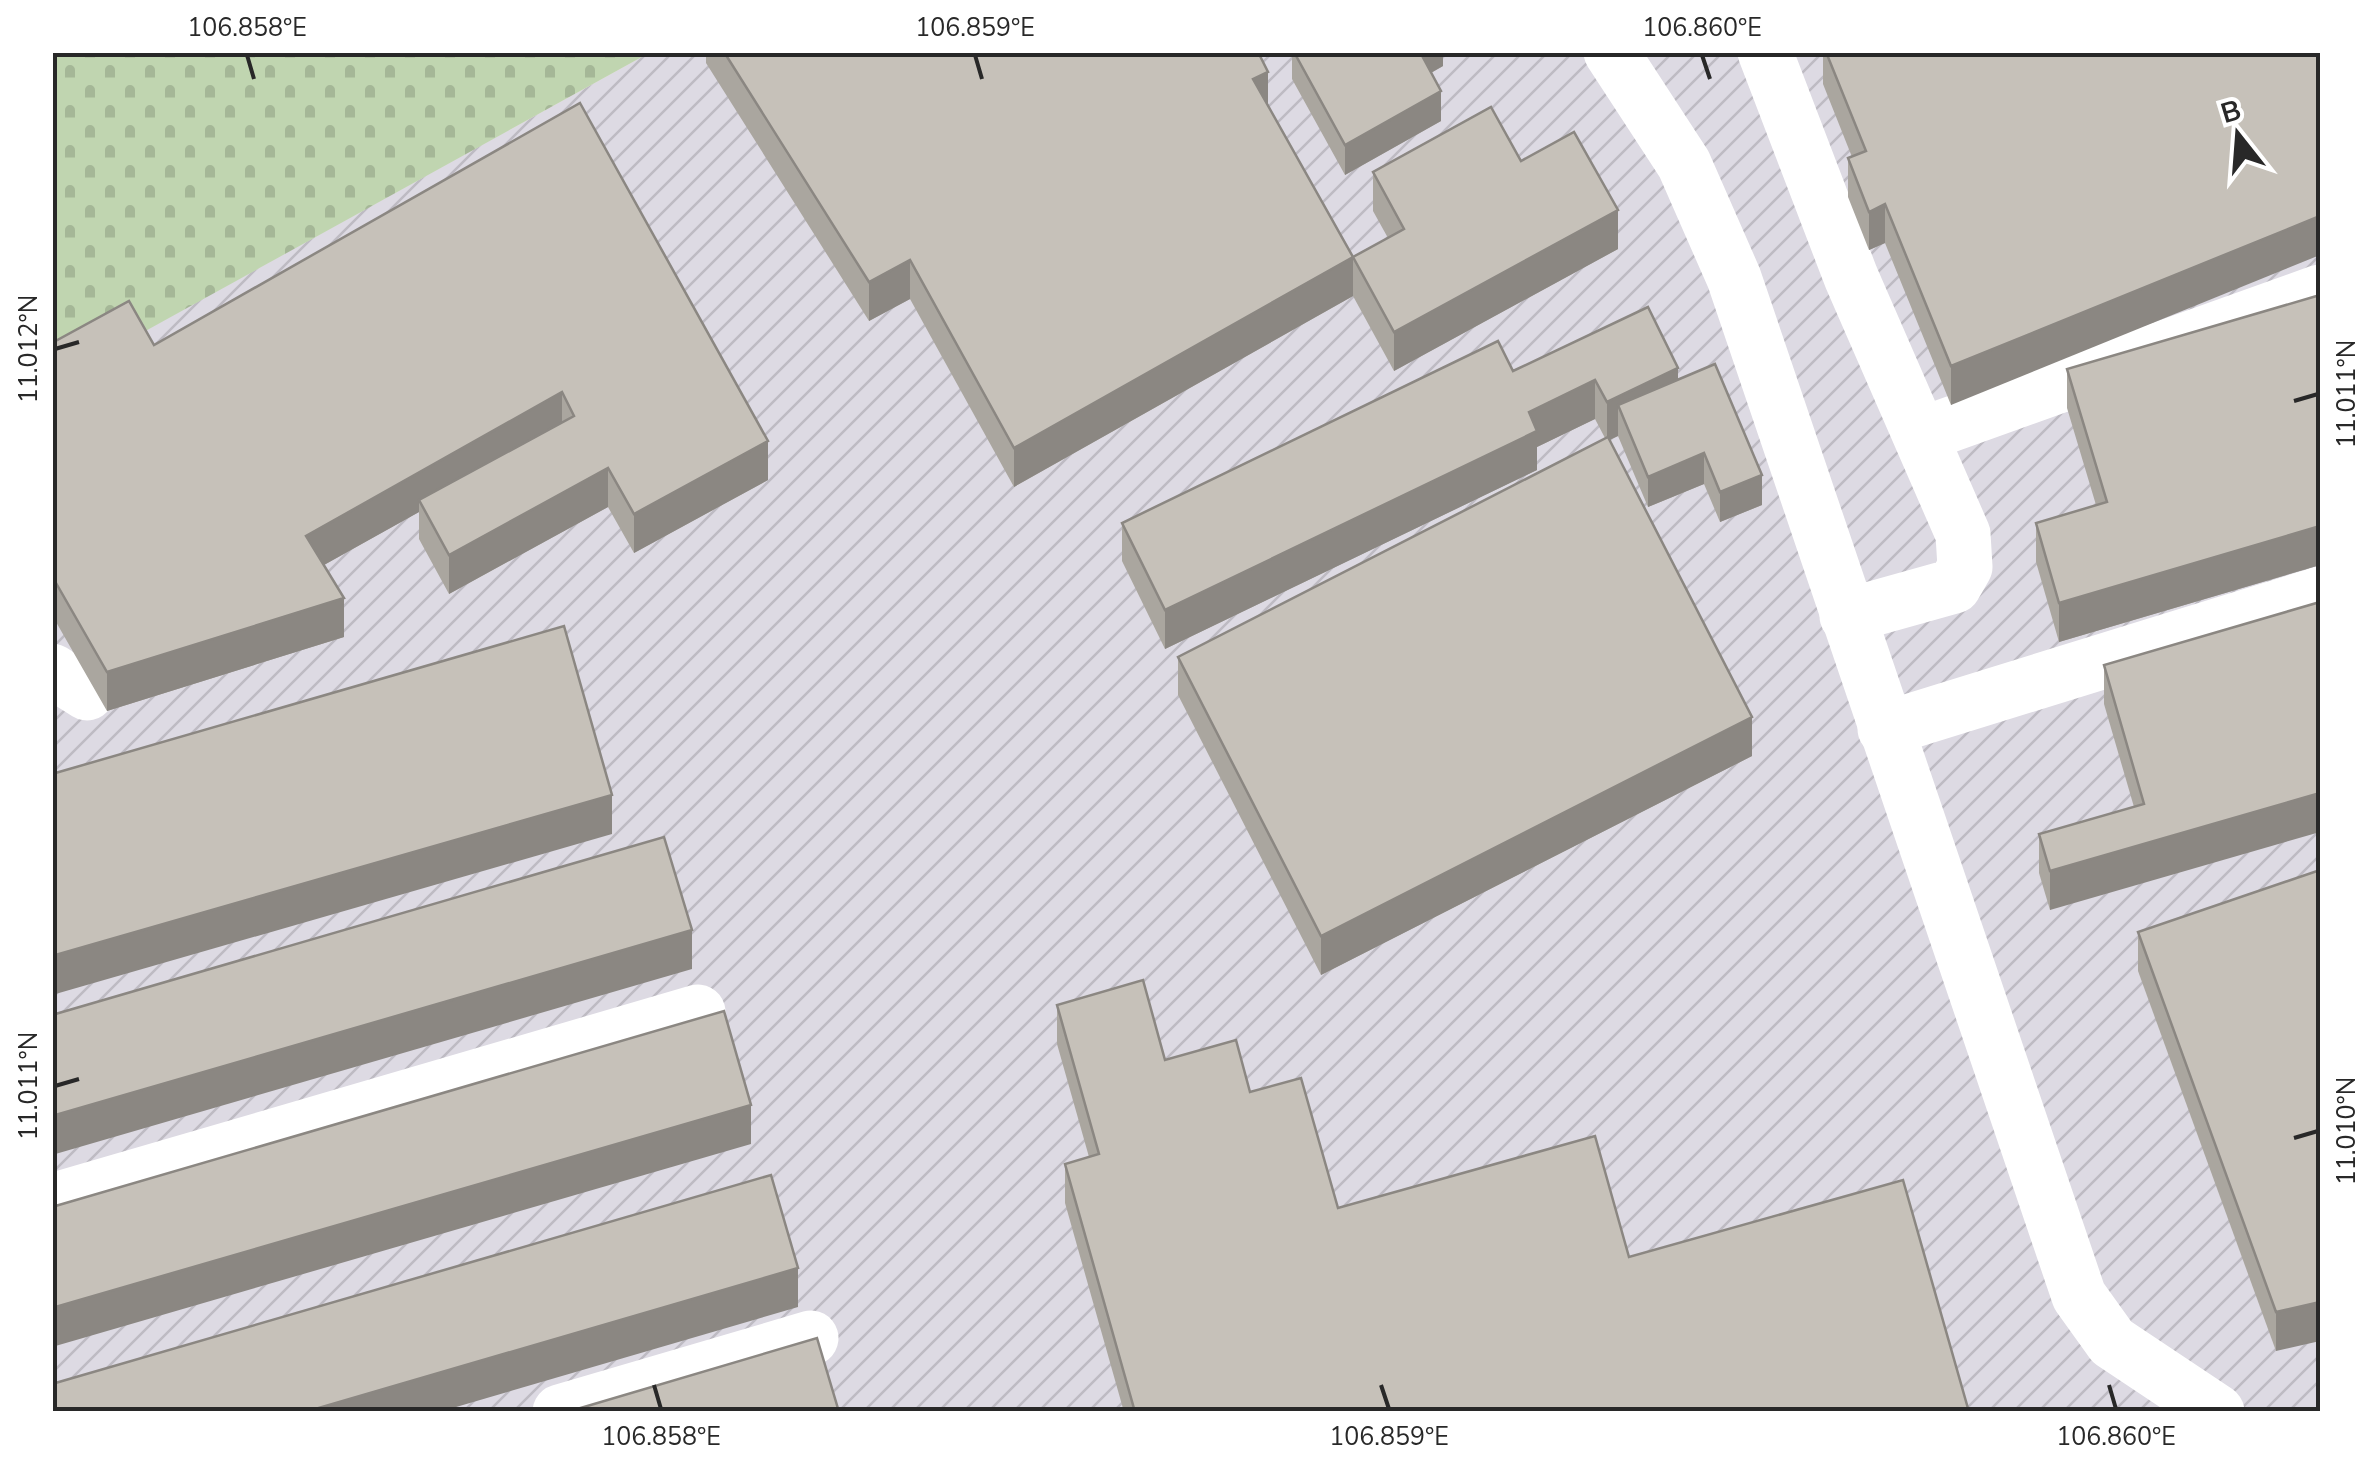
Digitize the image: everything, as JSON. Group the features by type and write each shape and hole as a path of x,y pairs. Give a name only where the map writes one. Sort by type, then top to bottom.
{"street":[{"path":"1612,52 1684,164 1734,278 2079,1296 2112,1342 2218,1412"},
{"path":"1782,58 1851,277 1963,534 1965,567 1954,586 1847,616"},
{"path":"1921,435 2320,292"},
{"path":"1885,729 2320,594"},
{"path":"52,1201 698,1012"},
{"path":"560,1412 811,1338"}],"shaded area":[{"path":"649,53 2320,53 2320,1411 53,1411 52,382"}],"green space":[{"path":"53,53 649,53 53,382"}],"building":[{"path":"724,52 1258,52 1268,72 1253,79 1353,257 1014,448 910,260 869,282"},
{"path":"1294,52 1420,52 1441,91 1345,145"},
{"path":"1826,52 2320,52 2320,216 1951,366 1885,204 1869,212 1848,158 1866,151"},
{"path":"580,103 768,441 634,514 608,468 449,555 419,500 574,416 562,392 306,536 344,598 107,672 52,576 52,343 129,301 154,345"},
{"path":"1491,107 1521,161 1574,132 1618,210 1394,332 1353,257 1404,229 1373,172"},
{"path":"2320,295 2320,526 2059,603 2036,523 2107,502 2067,369"},
{"path":"1648,307 1678,368 1607,402 1595,380 1529,412 1537,431 1165,610 1122,523 1498,341 1513,371"},
{"path":"1715,364 1762,475 1720,492 1704,453 1648,477 1618,405"},
{"path":"1608,437 1752,717 1321,936 1178,657"},
{"path":"2320,602 2320,793 2050,871 2039,834 2144,804 2104,665"},
{"path":"564,626 612,795 52,956 52,774"},
{"path":"664,837 692,930 52,1116 52,1015"},
{"path":"2320,870 2320,1302 2276,1312 2138,932"},
{"path":"1143,980 1165,1060 1236,1040 1250,1092 1301,1078 1338,1208 1595,1136 1629,1257 1903,1180 1969,1412 1135,1412 1065,1164 1099,1154 1057,1005"},
{"path":"724,1011 751,1105 52,1308 52,1207"},
{"path":"771,1175 798,1268 305,1412 52,1412 52,1384"},
{"path":"817,1338 839,1412 567,1412"}]}
